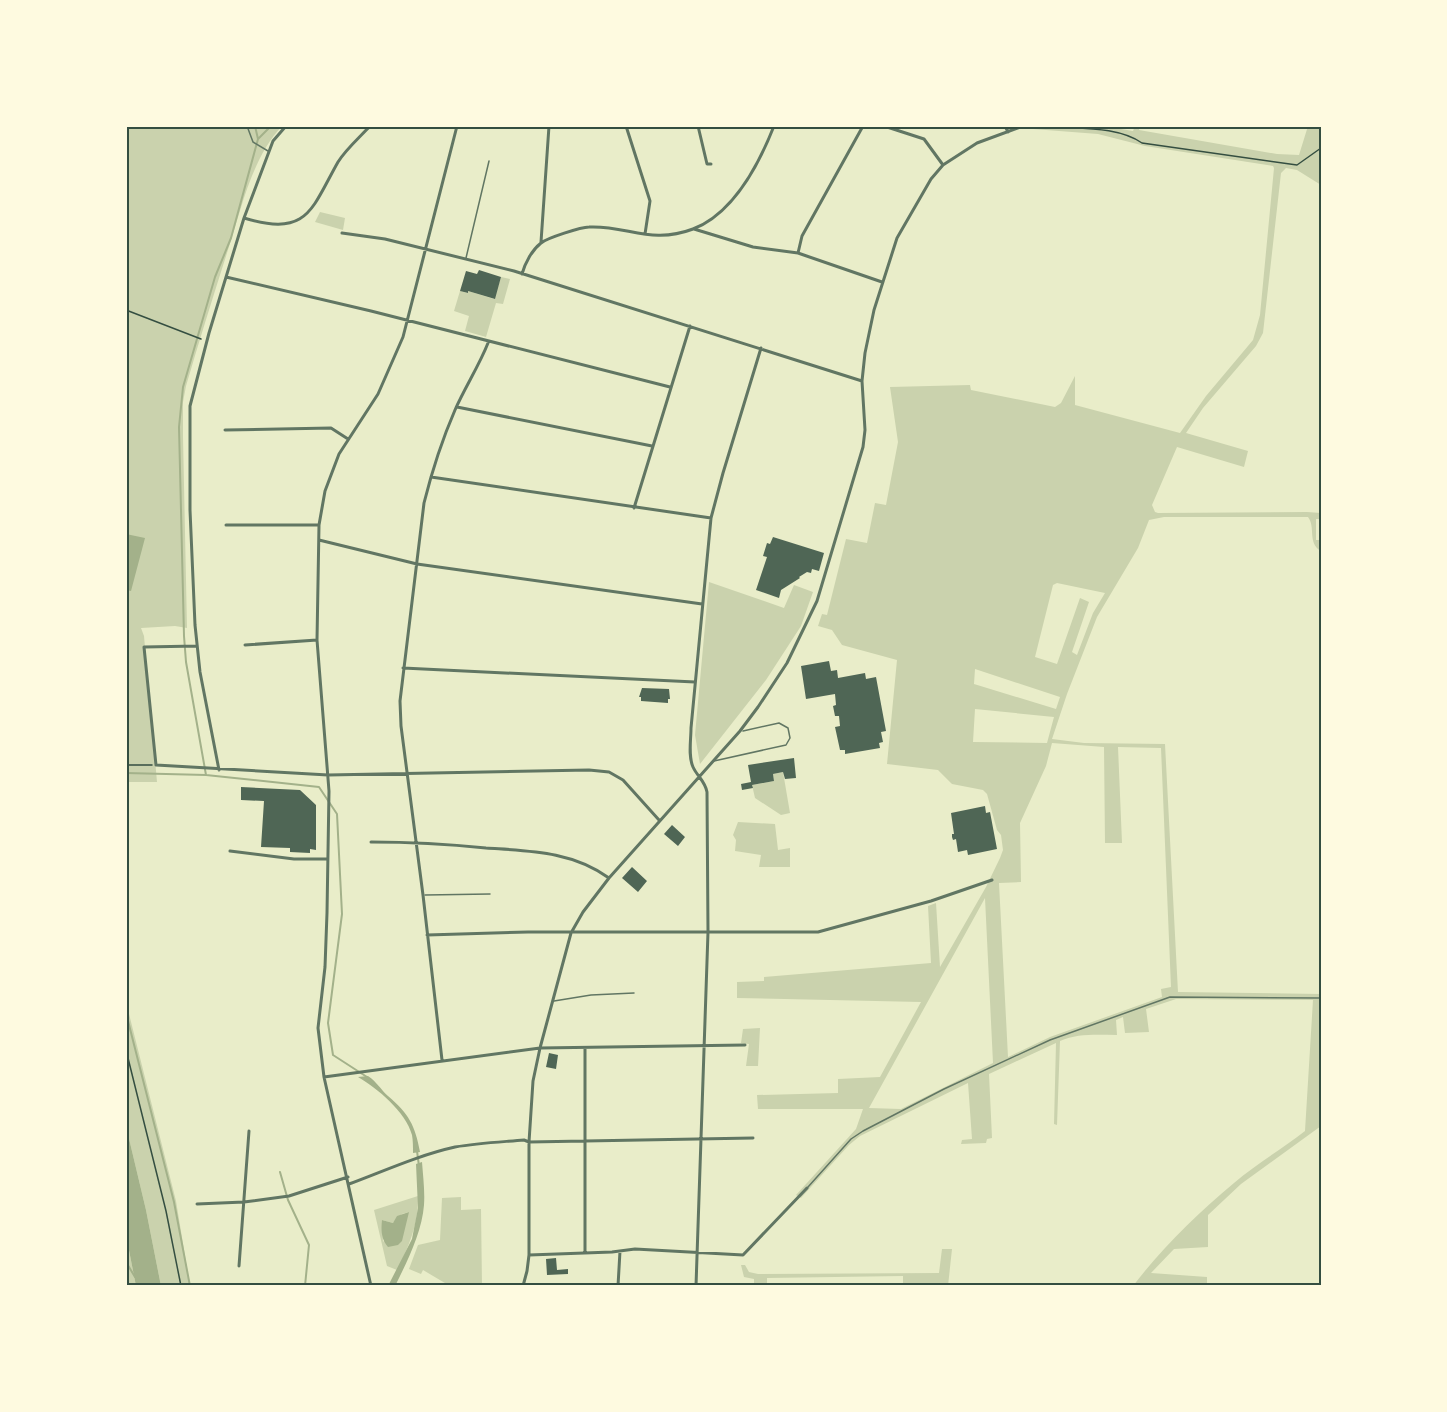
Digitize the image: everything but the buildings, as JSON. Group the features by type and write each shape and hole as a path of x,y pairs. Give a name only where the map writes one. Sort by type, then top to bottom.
{"street":[{"path":"219,770 197,646 190,510 190,406 244,218 273,141 286,126"},
{"path":"244,218 283,226 303,219 339,160 370,126"},
{"path":"371,1286 324,1077 318,1028 325,967 329,804 317,640 319,525 325,491 339,454 378,394 393,363 407,320 457,126"},
{"path":"522,274 525,264 541,242 549,126"},
{"path":"626,126 650,201 645,235"},
{"path":"698,126 707,164 711,164"},
{"path":"541,242 589,227 645,235 668,235 694,229 717,214 733,198 750,176 774,126"},
{"path":"798,253 802,236 863,126"},
{"path":"884,126 924,139 943,165"},
{"path":"1005,126 1008,132"},
{"path":"523,1286 529,1255 529,1142 532,1090 540,1048 571,933 583,912 609,878 740,731 787,663 818,601 863,447 865,430 862,381 865,353 882,282 897,238 931,179 943,165 977,143 1023,126"},
{"path":"694,229 753,248 798,253 882,282"},
{"path":"342,233 385,239 466,258 862,381"},
{"path":"226,278 407,320 488,343 670,387"},
{"path":"634,508 690,326"},
{"path":"441,1060 417,842 401,726 400,701 424,503 430,477 456,407 488,343"},
{"path":"696,1286 708,932 707,792 691,759 695,682 711,518 761,348"},
{"path":"456,407 652,446"},
{"path":"225,430 331,428 348,439"},
{"path":"430,477 711,518"},
{"path":"226,525 319,525"},
{"path":"319,540 417,564 702,604"},
{"path":"245,645 317,640"},
{"path":"197,646 144,647 156,765 328,775 589,770 609,772 623,780 659,820"},
{"path":"403,668 695,682"},
{"path":"371,842 417,842 549,853 579,861 609,878"},
{"path":"230,851 294,859 328,859"},
{"path":"427,935 818,932 930,901 992,880"},
{"path":"324,1077 540,1048 745,1045"},
{"path":"585,1048 585,1253"},
{"path":"239,1266 249,1131"},
{"path":"349,1184 415,1158 454,1148 488,1143 524,1140 529,1142 753,1138"},
{"path":"197,1204 244,1202 289,1196 348,1177"},
{"path":"529,1255 635,1249 743,1255 807,1188"},
{"path":"618,1286 620,1251"}],"lane":[{"path":"247,126 256,145 269,151"},
{"path":"466,258 489,161"},
{"path":"711,762 786,745 790,738 788,728 778,723 740,731"},
{"path":"423,895 490,894"},
{"path":"553,1001 591,995 634,993"},
{"path":"807,1188 851,1139 863,1131 944,1089 1050,1040 1170,997 1321,998"}],"path":[{"path":"1049,126 1120,133 1142,143 1202,150 1288,165 1297,165 1321,148"},
{"path":"126,310 198,338"},
{"path":"126,765 156,765"},
{"path":"126,1050 166,1212 181,1286"}],"shaded area":[{"path":"126,126 282,126 262,154 248,186 186,386 183,402 183,437 187,628 175,626 141,628 144,636 157,782 126,782"},
{"path":"1040,126 1103,126 1133,131 1135,126 1140,126 1139,130 1277,154 1299,155 1308,126 1321,126 1321,185 1297,170 1286,168 1281,173 1263,333 1256,346 1203,408 1186,433 1248,451 1244,467 1177,447 1152,505 1158,513 1321,513 1321,519 1316,519 1316,540 1321,540 1321,551 1314,544 1308,517 1164,517 1149,520 1138,548 1097,617 1052,739 1084,743 1165,744 1178,992 1321,994 1321,1126 1241,1184 1208,1215 1208,1247 1174,1249 1151,1273 1207,1277 1207,1286 1133,1286 1168,1245 1207,1207 1242,1176 1305,1131 1313,1000 1176,999 1146,1009 1149,1032 1125,1033 1123,1017 1116,1020 1117,1035 1067,1038 1060,1041 1057,1125 1054,1124 1056,1043 989,1074 992,1138 987,1139 986,1143 961,1144 962,1140 972,1139 968,1083 860,1136 801,1198 796,1195 856,1129 863,1109 758,1109 757,1095 838,1093 838,1079 880,1077 921,1002 737,998 737,982 764,981 764,977 931,963 928,906 936,903 940,967 986,887 1003,850 1001,835 997,830 987,794 983,790 952,784 938,770 887,764 897,660 842,645 832,630 818,626 822,614 827,615 846,539 867,543 875,503 886,505 898,442 890,387 970,385 971,390 1055,407 1061,403 1075,376 1075,405 1180,433 1206,396 1253,340 1260,315 1273,166 1145,146 1098,134 1033,129","holes":["1057,583 1105,593 1093,613 1077,655 1072,652 1089,602 1080,598 1057,664 1035,657 1053,585","975,669 1060,697 1056,709 974,684","975,709 1054,717 1047,743 973,742","1052,743 1104,747 1105,843 1122,843 1118,747 1161,748 1171,987 1161,989 1162,997 1050,1037 1008,1057 999,883 1021,882 1020,823 1046,766","985,898 993,1063 901,1109 869,1108"]},
{"path":"320,212 345,218 343,230 315,222"},
{"path":"501,277 510,279 503,304 496,303 486,337 465,331 469,316 454,311 460,291 467,293 468,291 494,299"},
{"path":"126,534 145,538 131,591 126,590"},
{"path":"709,582 784,608 794,585 813,592 801,626 766,680 700,764 695,735"},
{"path":"783,772 790,813 781,815 755,798 752,785 774,781 773,774"},
{"path":"738,822 775,824 778,850 790,848 790,867 759,867 761,855 735,851 736,840 733,835"},
{"path":"126,1002 176,1201 190,1286 161,1286 126,1126"},
{"path":"760,1028 758,1066 746,1066 749,1044 741,1043 743,1029"},
{"path":"368,1076 406,1115 416,1134 420,1152 413,1153 409,1126 397,1109 374,1087 358,1077"},
{"path":"126,1126 161,1286 136,1286 126,1235"},
{"path":"422,1162 424,1200 420,1226 395,1286 388,1286 412,1239 418,1208 416,1164"},
{"path":"418,1196 417,1216 412,1234 397,1270 387,1266 374,1210","holes":["409,1212 383,1242 382,1220 393,1223 402,1214"]},
{"path":"461,1197 461,1210 481,1209 482,1286 450,1286 423,1270 421,1274 409,1269 418,1245 440,1240 442,1198"},
{"path":"409,1212 402,1241 398,1245 388,1247 382,1234 382,1220 393,1223 397,1216"},
{"path":"126,1235 136,1286 126,1286"},
{"path":"942,1249 952,1249 948,1286 903,1286 903,1276 767,1278 767,1286 754,1286 754,1279 744,1277 741,1265 745,1265 749,1272 758,1274 939,1273"}],"waterway":[{"path":"255,126 258,139"},
{"path":"271,126 258,139 231,238 215,277 183,387 179,427 186,662 206,775 319,787 337,814 342,914 328,1023 333,1055 367,1077"},
{"path":"126,773 206,775"},
{"path":"126,1013 174,1202 190,1286"},
{"path":"417,1151 419,1166"},
{"path":"280,1172 288,1200 309,1245 305,1286"},
{"path":"126,1262 135,1277"}]}
